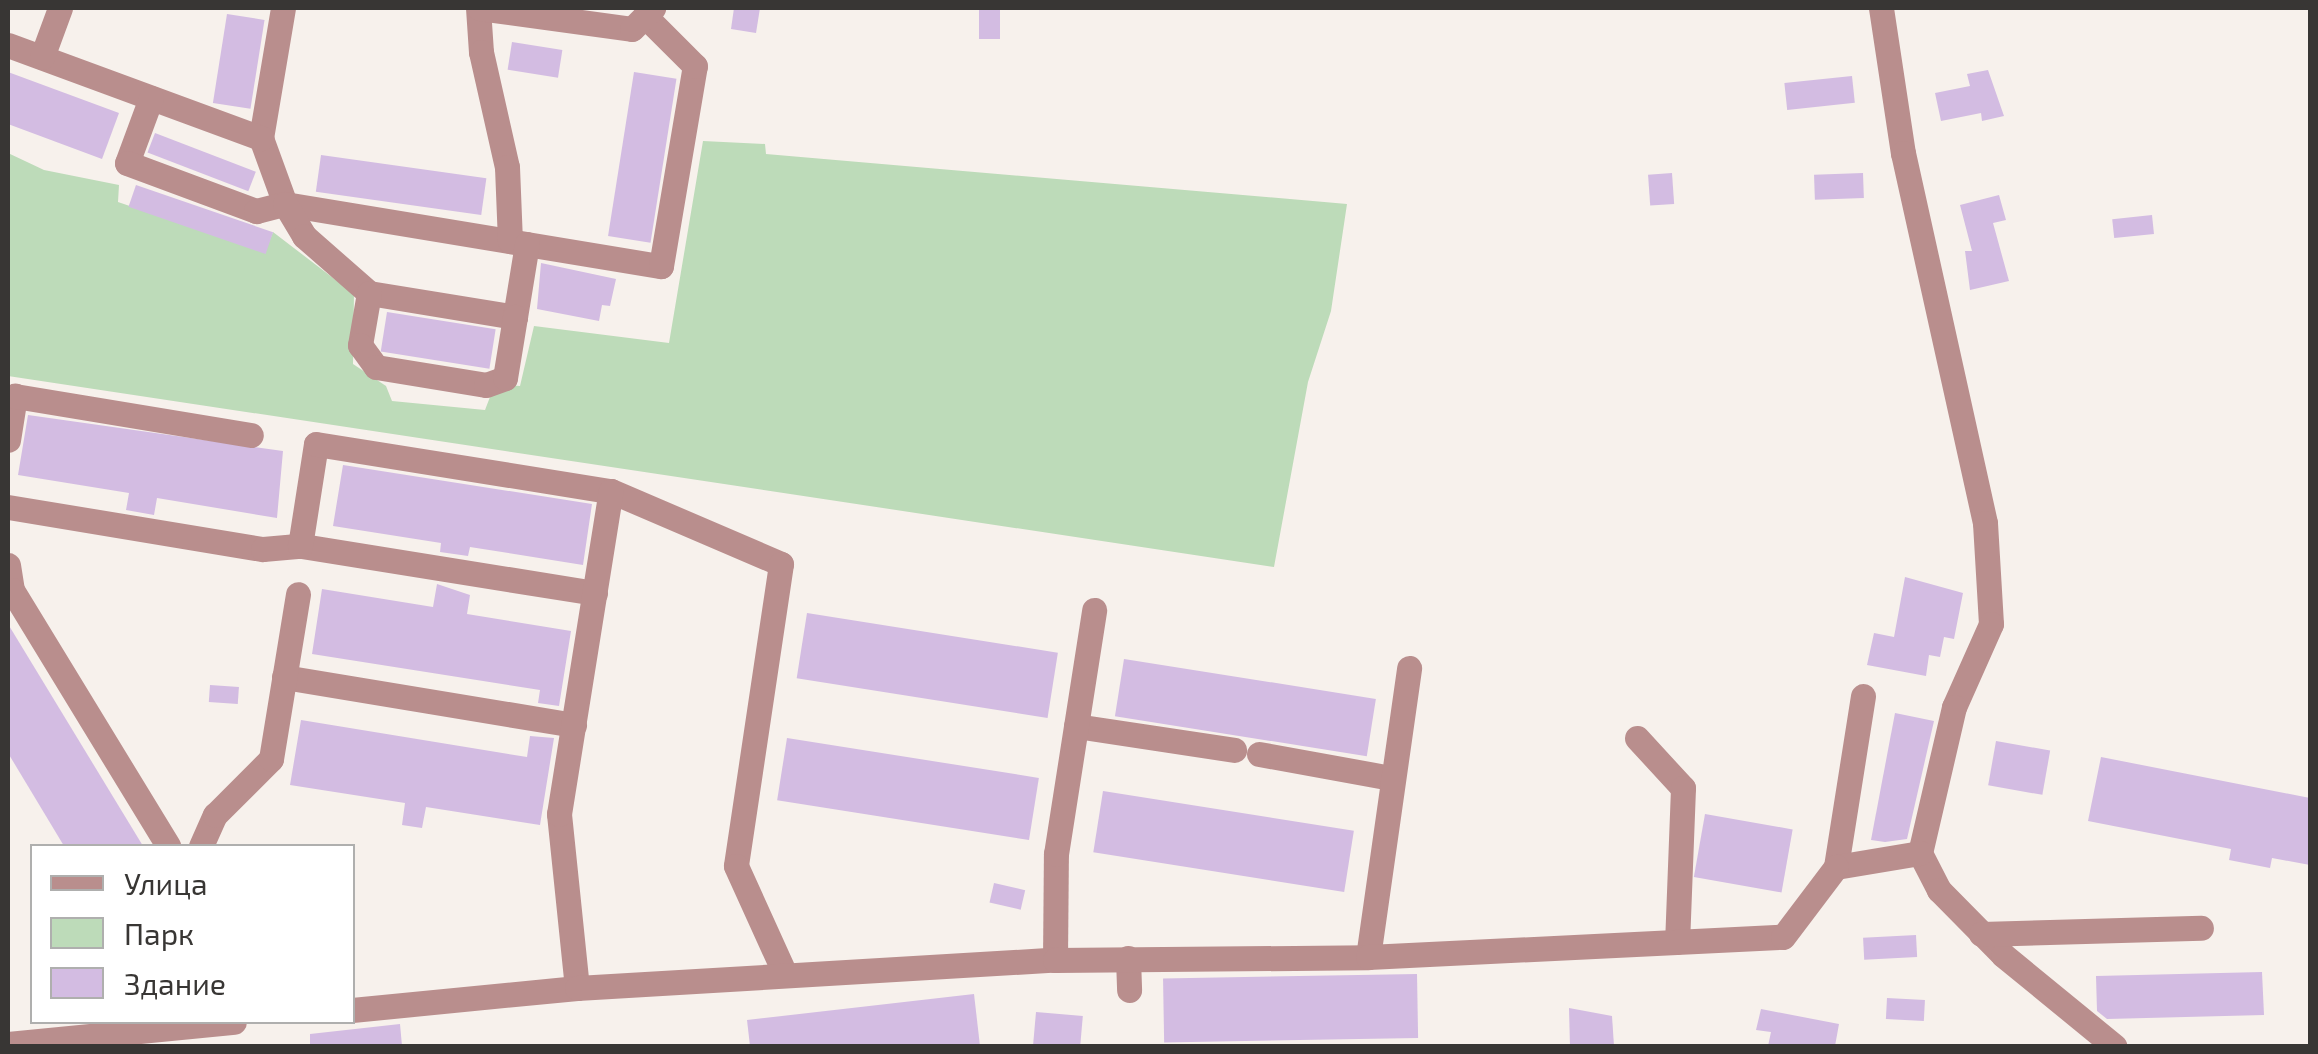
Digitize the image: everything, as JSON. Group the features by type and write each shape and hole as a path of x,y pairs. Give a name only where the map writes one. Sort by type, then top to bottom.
{"street":[{"path":"42,57 60,8"},
{"path":"283,8 261,138 285,204 304,236 369,292 515,317"},
{"path":"151,98 127,163 256,211 285,204 519,243 661,266 695,66 649,12 632,29 479,8 480,52 519,243 515,317 505,378 486,385 376,367 360,344 369,292"},
{"path":"1881,8 1903,152 1985,523 1991,624 1954,707 1920,853 1939,890 1982,934 2114,1046"},
{"path":"8,45 261,138"},
{"path":"8,440 15,396 251,434"},
{"path":"300,546 316,444 611,491 782,564 736,866 785,974"},
{"path":"577,988 559,814 611,491"},
{"path":"8,507 263,549 300,546 594,593"},
{"path":"8,565 12,590 167,844"},
{"path":"202,844 215,815 271,760 298,594"},
{"path":"1055,960 1056,854 1094,610"},
{"path":"1368,957 1408,668"},
{"path":"284,677 574,725"},
{"path":"355,1010 577,988 1055,960 1368,957 1783,937 1836,867 1862,696"},
{"path":"1076,726 1391,778"},
{"path":"1638,738 1683,788 1676,942"},
{"path":"1836,867 1920,853"},
{"path":"1982,934 2200,928"},
{"path":"1128,958 1130,990"},
{"path":"8,1044 205,1024"}],"green space":[{"path":"703,141 765,144 766,154 1347,204 1331,311 1308,382 1274,567 8,376 8,153 44,170 119,185 118,202 265,252 273,232 354,294 353,364 386,386 392,401 485,410 495,384 520,386 534,326 669,343"}],"building":[{"path":"734,8 760,8 756,33 731,29"},
{"path":"979,8 1000,8 1000,39 979,39"},
{"path":"227,14 265,20 250,109 213,103"},
{"path":"512,42 562,50 558,78 508,70"},
{"path":"1988,70 2004,116 1982,121 1981,113 1941,121 1935,93 1970,86 1967,74"},
{"path":"8,72 119,113 102,159 8,124"},
{"path":"634,72 676,79 651,243 608,236"},
{"path":"1852,76 1855,103 1787,110 1784,83"},
{"path":"155,133 256,172 248,191 147,153"},
{"path":"321,155 486,178 481,215 316,192"},
{"path":"1672,173 1674,204 1650,206 1648,175"},
{"path":"1863,173 1864,198 1815,200 1814,175"},
{"path":"136,185 273,232 266,254 129,207"},
{"path":"1999,195 2006,220 1993,223 2009,281 1970,290 1965,251 1972,251 1960,205"},
{"path":"2152,215 2154,234 2114,238 2112,219"},
{"path":"541,263 616,279 610,306 602,305 599,321 537,309"},
{"path":"387,312 496,329 489,369 381,352"},
{"path":"28,415 283,451 277,518 157,498 154,515 126,510 129,493 18,475"},
{"path":"343,465 592,504 583,565 470,547 468,556 440,552 441,543 333,526"},
{"path":"1905,577 1963,593 1954,639 1944,637 1940,657 1929,655 1926,676 1867,665 1874,633 1894,637"},
{"path":"437,584 470,595 467,614 571,631 559,706 538,703 540,690 312,654 322,589 433,607"},
{"path":"807,613 1058,653 1048,718 797,678"},
{"path":"8,624 142,844 63,844 8,753"},
{"path":"1124,659 1376,699 1367,756 1115,716"},
{"path":"210,685 239,687 238,704 209,702"},
{"path":"1895,713 1934,721 1907,839 1885,842 1871,840"},
{"path":"301,720 527,757 530,736 554,738 540,825 426,807 422,828 402,825 405,803 290,785"},
{"path":"787,738 1039,778 1029,840 777,800"},
{"path":"1996,741 2050,751 2042,795 1988,785"},
{"path":"2101,757 2310,798 2310,865 2272,858 2270,868 2229,860 2231,849 2088,821"},
{"path":"1103,791 1354,831 1344,892 1093,852"},
{"path":"1705,814 1793,829 1782,892 1694,877"},
{"path":"994,883 1025,890 1021,910 990,902"},
{"path":"1916,935 1917,957 1864,960 1863,938"},
{"path":"2262,972 2264,1015 2107,1019 2097,1011 2096,976"},
{"path":"1417,974 1418,1038 1164,1042 1163,978"},
{"path":"974,994 980,1046 750,1046 747,1020"},
{"path":"1887,998 1925,1000 1924,1021 1886,1019"},
{"path":"1569,1008 1612,1016 1614,1046 1570,1046"},
{"path":"1761,1009 1839,1024 1835,1046 1768,1046 1771,1032 1756,1030"},
{"path":"1036,1012 1083,1016 1080,1046 1033,1046"},
{"path":"400,1024 402,1046 310,1046 310,1034"}]}
